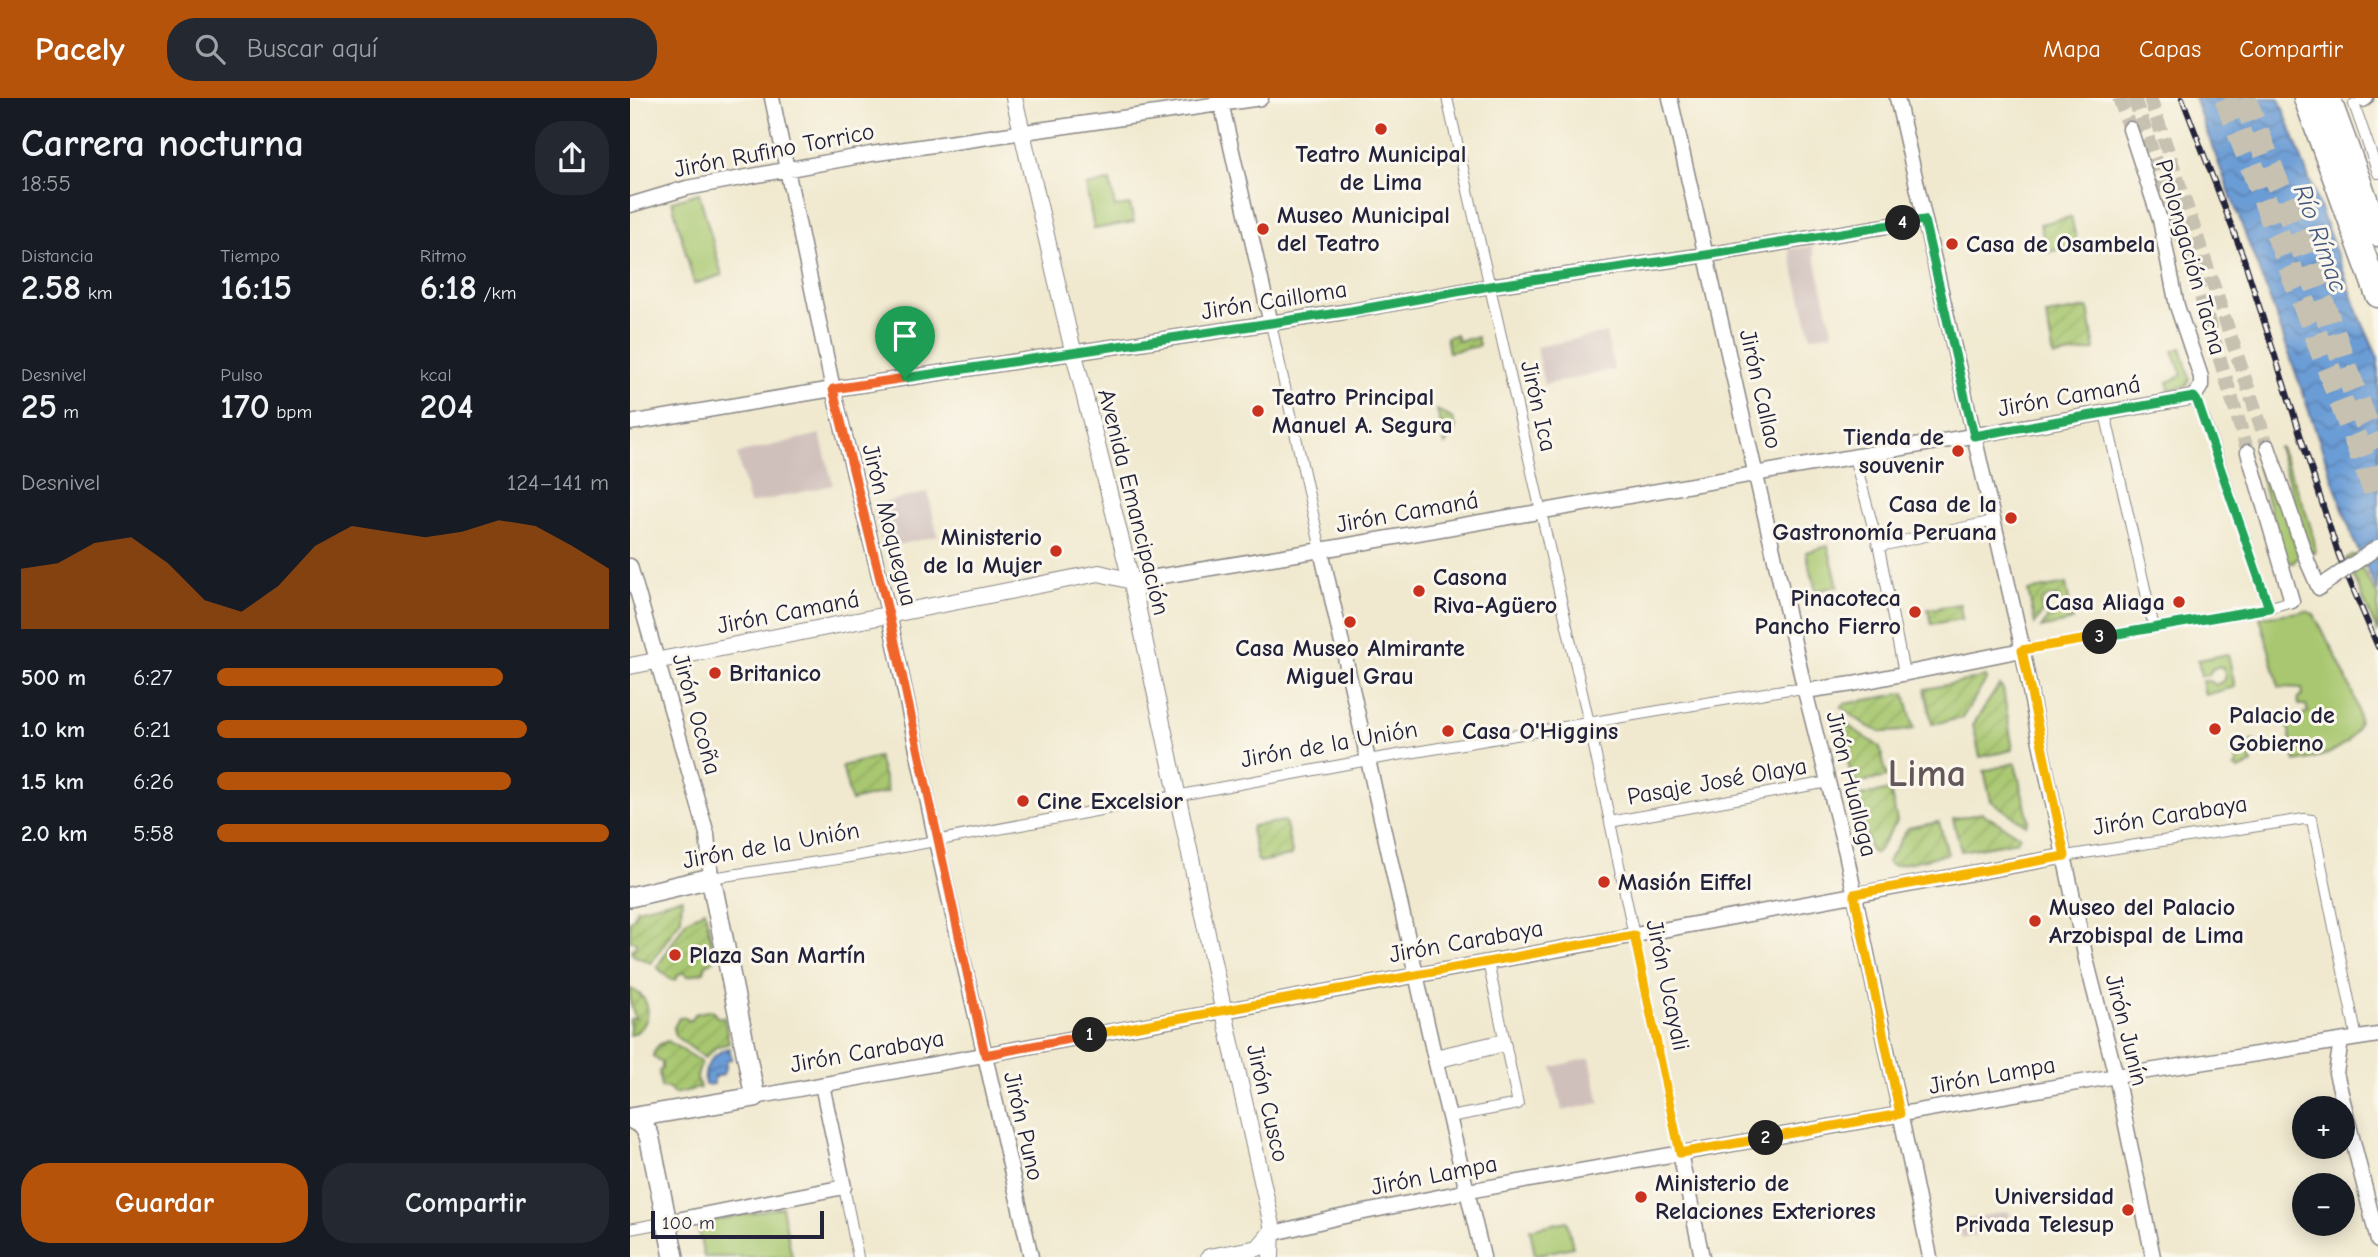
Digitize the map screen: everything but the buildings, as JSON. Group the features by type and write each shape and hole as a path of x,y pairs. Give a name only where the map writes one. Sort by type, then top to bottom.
{"highway":[{"path":"2306,98 2378,295"},
{"path":"2328,98 2378,234"},
{"path":"2348,152 2356,100"}],"main road":[{"name":"Jirón de la Unión","path":"633,895 711,877"},
{"path":"711,877 755,1097"},
{"name":"Jirón Carabaya","path":"630,1118 755,1097"},
{"path":"665,1112 659,1126 673,1220 674,1257"},
{"path":"630,1118 643,1125 649,1135 686,1257"}],"street":[{"name":"Jirón Moquegua","path":"772,98 833,389 889,615 936,841"},
{"name":"Avenida Emancipación","path":"1014,98 1132,581 1177,796"},
{"name":"Jirón Rufino Torrico","path":"630,205 682,189 788,169 1221,101 1261,98"},
{"name":"Jirón Ica","path":"1447,98 1589,723"},
{"name":"Jirón Callao","path":"1670,98 1805,691"},
{"name":"Jirón Junín","path":"1897,98 1994,521 2014,583 2020,611 2022,650 2086,960 2116,1076 2153,1257"},
{"path":"2356,100 2378,173"},
{"path":"1221,101 1435,1059 1483,1257"},
{"name":"Prolongación Tacna","path":"2130,129 2160,220 2177,306 2201,377 2201,386 2194,397"},
{"name":"Jirón Cailloma","path":"630,423 833,389 1271,324 1490,286 1924,220"},
{"path":"2194,397 2204,418 2269,608"},
{"name":"Jirón Camaná","path":"630,666 1099,573 1132,581 2194,397"},
{"path":"2105,413 2154,628"},
{"path":"2269,446 2308,563 2325,584 2378,547"},
{"path":"2248,452 2289,602"},
{"path":"1854,457 1879,546 1904,673"},
{"path":"1879,546 1994,521"},
{"name":"Jirón Ocoña","path":"630,566 707,834 711,877"},
{"name":"Jirón de la Unión","path":"711,877 936,841 1368,760 1789,690 1805,691 1853,684 2022,650 2269,608 2289,602"},
{"name":"Jirón Huallaga","path":"1805,691 1854,894 1930,1257"},
{"name":"Jirón Ucayali","path":"1589,723 1702,1257"},
{"name":"Pasaje José Olaya","path":"1610,822 1823,783 1830,787"},
{"name":"Jirón Cusco","path":"1177,796 1272,1225 1271,1257"},
{"name":"Jirón Carabaya","path":"755,1097 2065,856 2304,819 2312,821 2357,1039"},
{"name":"Jirón Puno","path":"936,841 1031,1257"},
{"path":"1450,1117 1518,1104 1488,962"},
{"name":"Jirón Lampa","path":"1209,1257 1258,1248 1270,1234 1468,1191 2116,1076 2378,1035"},
{"path":"2336,1073 2340,1041"},
{"path":"1435,1059 1505,1042"},
{"path":"2319,1044 2329,1054 2336,1073 2378,1241"},
{"path":"822,1085 858,1257"},
{"path":"630,1229 844,1187"}],"shaded area":[{"path":"1812,246 1833,333 1811,337 1789,249"},
{"path":"1606,333 1614,370 1544,385 1536,347"},
{"path":"820,434 833,485 749,504 737,454"},
{"path":"928,492 938,536 883,548 872,505"},
{"path":"1590,1058 1600,1103 1562,1111 1552,1067"},
{"path":"2009,1211 2012,1227 1962,1238 1958,1221"}],"green space":[{"path":"1110,181 1115,207 1130,205 1134,222 1094,229 1086,186"},
{"path":"699,193 722,275 694,284 672,201"},
{"path":"2071,217 2078,246 2047,252 2040,224"},
{"path":"2088,308 2095,350 2054,357 2046,315"},
{"path":"1456,335 1458,341 1477,337 1479,346 1449,352 1446,337"},
{"path":"2181,348 2190,379 2187,386 2169,390 2168,382 2182,375 2173,351"},
{"path":"1437,410 1453,419 1456,428 1445,445"},
{"path":"2278,447 2307,517 2315,553 2310,552"},
{"path":"2262,463 2267,463 2299,556 2293,563 2285,560 2258,468"},
{"path":"1828,546 1838,586 1816,591 1806,552"},
{"path":"2354,555 2378,597 2378,633 2346,559"},
{"path":"2066,584 2073,621 2041,628 2048,617 2054,617 2062,608 2058,598 2049,596 2041,602 2042,613 2035,624 2028,591"},
{"path":"1960,604 1962,619 1931,624 1928,609"},
{"path":"2307,611 2314,615 2343,670 2359,715 2353,734 2340,747 2314,758 2295,762 2287,721 2308,712 2306,705 2299,705 2298,698 2303,694 2302,688 2279,687 2260,617"},
{"path":"2228,654 2235,687 2205,695 2202,681 2216,685 2226,676 2223,668 2219,666 2212,669 2209,675 2201,676 2198,660"},
{"path":"1985,677 1987,679 1962,718 1932,724 1925,689"},
{"path":"1999,685 2003,689 2013,750 1980,757 1973,725"},
{"path":"1905,693 1914,729 1890,732 1874,730 1841,707 1844,704"},
{"path":"1843,722 1880,747 1887,777 1853,784 1840,727"},
{"path":"2254,741 2255,748 2250,754 2252,764 2239,770 2234,767 2237,765 2230,750 2234,746"},
{"path":"878,757 888,792 851,801 842,766"},
{"path":"2015,763 2029,820 2026,825 1991,801 1984,771"},
{"path":"1890,790 1897,821 1876,854 1870,851 1857,797"},
{"path":"1982,813 2020,836 2017,841 1961,851 1953,819"},
{"path":"1284,821 1292,853 1290,856 1260,862 1257,859 1251,829 1253,826"},
{"path":"1939,822 1948,854 1893,866 1887,862 1908,828"},
{"path":"682,898 681,919 651,963 633,955 636,942 630,941 630,921 634,918 636,909"},
{"path":"705,910 715,959 706,964 704,972 688,976 683,972 677,979 671,980 657,967 686,921"},
{"path":"630,989 643,998 648,1012 643,1026 630,1035 630,1019 635,1018"},
{"path":"712,1010 717,1017 724,1017 729,1043 716,1047 705,1058 675,1036 673,1029 679,1018 684,1017 690,1021 695,1014"},
{"path":"668,1041 701,1062 697,1077 700,1088 674,1094 669,1088 661,1087 659,1071 662,1069 662,1063 653,1056 658,1046"},
{"path":"782,1207 792,1257 704,1257 697,1224"},
{"path":"1567,1221 1573,1247 1535,1255 1530,1229"}],"water":[{"name":"Río Rímac","path":"2194,98 2279,98 2362,322 2378,358 2378,592 2354,541 2276,316"},
{"path":"729,1048 732,1059 726,1060 726,1069 722,1075 714,1077 714,1084 705,1085 705,1072 710,1061"}],"tunnel":[{"path":"2119,98 2130,129"},
{"path":"2134,98 2189,257 2248,452"},
{"path":"2150,98 2268,447"},
{"path":"2226,98 2378,499"},
{"path":"2244,98 2303,249 2364,418 2378,448"}],"railway":[{"path":"2182,98 2243,256 2339,556 2378,647"}],"place":[{"name":"Teatro Municipal de Lima","path":"1381,129"},
{"name":"Museo Municipal del Teatro","path":"1263,229"},
{"name":"Casa de Osambela","path":"1952,244"},
{"name":"Teatro Principal Manuel A. Segura","path":"1258,411"},
{"name":"Tienda de souvenir","path":"1958,451"},
{"name":"Casa de la Gastronomía Peruana","path":"2011,518"},
{"name":"Ministerio de la Mujer","path":"1056,551"},
{"name":"Casona Riva-Agüero","path":"1419,591"},
{"name":"Casa Aliaga","path":"2179,602"},
{"name":"Pinacoteca Pancho Fierro","path":"1915,612"},
{"name":"Casa Museo Almirante Miguel Grau","path":"1350,622"},
{"name":"Britanico","path":"715,673"},
{"name":"Palacio de Gobierno","path":"2215,729"},
{"name":"Casa O'Higgins","path":"1448,731"},
{"name":"Cine Excelsior","path":"1023,801"},
{"name":"Masión Eiffel","path":"1604,882"},
{"name":"Museo del Palacio Arzobispal de Lima","path":"2035,921"},
{"name":"Plaza San Martín","path":"675,955"},
{"name":"Ministerio de Relaciones Exteriores","path":"1641,1197"},
{"name":"Universidad Privada Telesup","path":"2128,1210"}],"district":[{"name":"Lima","path":"1927,773"}],"route":[{"path":"1924,220 1974,436 2194,397 2204,418 2269,608 2022,650 2065,856 1854,894 1900,1114 1680,1153 1634,935 985,1055 936,841 889,615 833,389 905,378 1271,324 1490,286 1924,220"}]}
